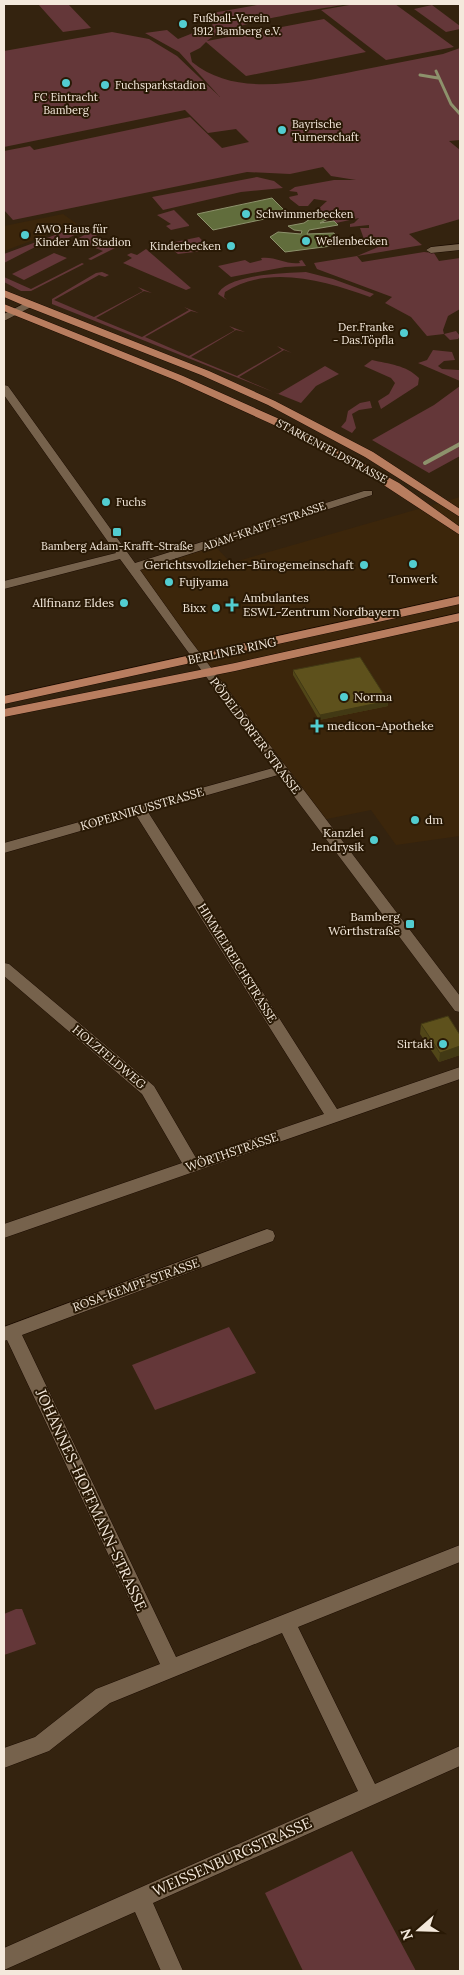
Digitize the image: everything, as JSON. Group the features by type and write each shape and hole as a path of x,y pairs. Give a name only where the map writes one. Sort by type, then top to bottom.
{"main road":[{"path":"4,293 29,304"},
{"name":"STARKENFELDSTRASSE","path":"29,304 210,376 346,441 417,484 460,514"},
{"path":"4,307 15,312"},
{"name":"STARKENFELDSTRASSE","path":"15,312 252,409 348,458 401,489 460,532"},
{"path":"196,385 210,376"},
{"name":"BERLINER RING","path":"4,700 460,600"},
{"name":"BERLINER RING","path":"4,713 208,672 460,617"}],"street":[{"path":"431,250 460,247"},
{"path":"4,318 29,304"},
{"name":"PÖDELDORFER STRASSE","path":"5,393 197,658 460,1007"},
{"name":"ADAM-KRAFFT-STRASSE","path":"132,568 368,493"},
{"path":"4,586 122,555"},
{"name":"KOPERNIKUSSTRASSE","path":"4,848 280,770"},
{"name":"HIMMELREICHSTRASSE","path":"140,810 334,1117"},
{"name":"HOLZFELDWEG","path":"4,968 148,1090 192,1166"},
{"name":"WÖRTHSTRASSE","path":"4,1231 460,1073"},
{"name":"ROSA-KEMPF-STRASSE","path":"8,1333 267,1236"},
{"name":"JOHANNES-HOFFMANN-STRASSE","path":"8,1333 172,1669"},
{"path":"4,1758 42,1744 103,1696 287,1624 460,1553"},
{"path":"287,1624 370,1795"},
{"name":"WEISSENBURGSTRASSE","path":"4,1959 460,1756"},
{"path":"140,1899 172,1971"}],"shaded area":[{"path":"38,4 68,4 91,28 63,32"},
{"path":"263,4 349,4 252,23 217,34 207,41 324,19 366,52 246,76 206,42 200,48 190,53 192,62 210,73 229,80 250,84 272,84 336,75 443,54 460,48 460,140 449,141 460,150 460,219 409,234 422,245 357,256 383,245 376,240 365,242 360,228 369,228 369,225 350,227 350,224 359,218 336,223 326,215 316,211 327,201 314,199 308,206 299,206 289,197 298,195 297,192 289,191 295,187 334,180 356,180 331,176 323,167 290,174 247,172 13,220 4,210 4,151 30,146 34,150 190,117 222,148 249,142 236,129 208,133 185,110 4,147 4,51 112,32 149,39 177,56 220,97 179,52 145,33 167,30 178,39 213,25 201,15"},
{"path":"355,4 395,4 454,47 386,60 321,10"},
{"path":"432,5 460,26 460,29 446,32 414,9"},
{"path":"257,177 274,181 283,188 241,192 163,210 152,197"},
{"name":"Schwimmerbecken","path":"272,198 288,214 213,230 197,214"},
{"path":"174,210 189,226 171,230 166,226 171,224 157,215"},
{"name":"AWO Haus für Kinder Am Stadion","path":"63,214 77,224 4,251 4,226"},
{"name":"Wellenbecken","path":"313,217 328,219 320,223 334,221 338,225 309,230 307,234 334,233 339,245 285,252 270,237 278,232 301,234 302,231 294,230 288,226 304,223"},
{"path":"79,226 84,230 57,244 54,241 47,243 53,247 51,248 41,244 4,263 4,254"},
{"path":"90,232 117,247 91,260 88,259 103,251 75,240"},
{"path":"199,237 211,250 178,254 165,244"},
{"path":"146,249 191,288 186,290 123,263 132,258 127,255 131,253 137,255"},
{"path":"424,252 434,253 439,261 460,258 460,309 448,316 443,330 444,334 427,336 411,317 385,303 392,297 317,269 314,263 357,256 362,262"},
{"path":"54,253 67,258 24,280 12,274"},
{"path":"261,258 271,258 290,263 300,263 299,261 302,260 306,266 285,267 231,277 218,266 245,260 250,263 262,260"},
{"path":"82,263 84,264 31,291 21,291 4,282 4,277 31,289"},
{"path":"102,272 109,275 105,277 99,275 54,300 94,317 143,291 138,287 152,293 144,291 96,318 142,337 189,310 184,307 199,313 191,311 145,337 189,356 235,330 229,326 245,332 236,330 191,357 237,376 282,350 277,346 292,353 284,350 239,377 274,392 52,304 52,299 96,273"},
{"path":"306,272 333,279 374,294 370,297 316,281 278,277 242,284 225,292 224,297 227,300 218,294 224,287 233,282 245,279 272,274"},
{"path":"456,331 460,336 458,339 450,340 444,334"},
{"path":"433,350 452,352 455,360 444,361 438,366 442,369 459,370 460,381 418,363 427,360"},
{"path":"372,360 409,370 419,378 418,385 381,409 378,401 389,394 395,383 391,378 364,366"},
{"path":"325,366 339,374 316,386 301,403 278,394"},
{"path":"460,386 460,456 429,473 372,440 434,405"},
{"path":"370,401 372,408 359,410 352,414 356,428 352,433 341,427 346,421 348,411 360,403"},
{"path":"460,497 460,836 396,845 371,810 322,820 136,568 214,545 231,563"},
{"path":"229,1327 256,1373 155,1410 132,1365"},
{"path":"16,1609 22,1609 36,1644 4,1655 4,1614"},
{"path":"352,1851 416,1971 303,1971 265,1893"}],"building":[{"name":"Norma","path":"360,657 388,701 320,715 293,670"},
{"path":"448,1016 460,1035 460,1046 440,1053 421,1024"}],"waterway":[{"path":"436,71 451,104 460,114"},
{"path":"420,75 438,78"},
{"path":"425,463 460,444"}],"place":[{"name":"Fußball-Verein 1912 Bamberg e.V.","path":"183,24"},
{"name":"FC Eintracht Bamberg","path":"66,83"},
{"name":"Fuchsparkstadion","path":"105,85"},
{"name":"Bayrische Turnerschaft","path":"282,130"},
{"name":"Schwimmerbecken","path":"246,214"},
{"name":"AWO Haus für Kinder Am Stadion","path":"25,235"},
{"name":"Wellenbecken","path":"306,241"},
{"name":"Kinderbecken","path":"231,246"},
{"name":"Der.Franke - Das.Töpfla","path":"404,333"},
{"name":"Fuchs","path":"106,502"},
{"name":"Bamberg Adam-Krafft-Straße","path":"117,532"},
{"name":"Tonwerk","path":"413,564"},
{"name":"Gerichtsvollzieher-Bürogemeinschaft","path":"364,565"},
{"name":"Fujiyama","path":"169,582"},
{"name":"Allfinanz Eldes","path":"124,603"},
{"name":"Ambulantes ESWL-Zentrum Nordbayern","path":"232,605"},
{"name":"Bixx","path":"216,608"},
{"name":"Norma","path":"344,697"},
{"name":"medicon-Apotheke","path":"317,726"},
{"name":"dm","path":"415,820"},
{"name":"Kanzlei Jendrysik","path":"374,840"},
{"name":"Bamberg Wörthstraße","path":"410,924"},
{"name":"Sirtaki","path":"443,1044"}]}
